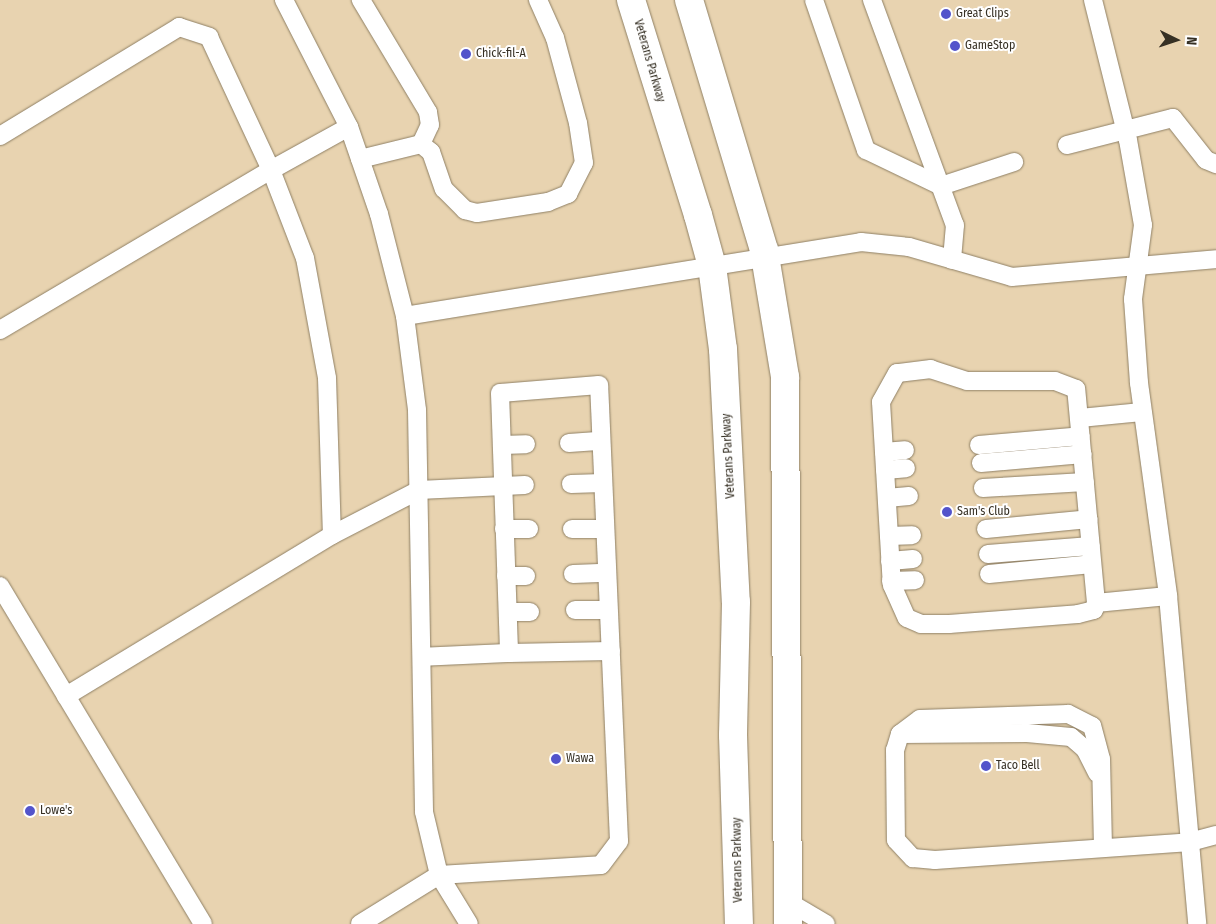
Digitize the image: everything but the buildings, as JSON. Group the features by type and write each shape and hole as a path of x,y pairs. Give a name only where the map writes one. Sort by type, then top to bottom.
{"main road":[{"name":"Veterans Parkway","path":"631,0 712,266 723,349 736,602 733,735 739,924"},
{"path":"689,0 765,255 785,378 788,912"}],"lane":[{"path":"284,0 349,127 405,316 417,410 424,812 439,875 469,924"},
{"path":"361,0 428,112 430,125 421,144"},
{"path":"421,144 431,152 444,189 466,210 477,213 548,202 568,194 584,162 578,123 555,38 538,0"},
{"path":"814,0 866,150 887,165 941,186 1014,162"},
{"path":"872,0 955,225 952,260"},
{"path":"1093,0 1126,129 1143,225 1134,299 1142,412 1168,596 1197,924"},
{"path":"0,136 179,27 208,37 271,170 305,258 327,378 332,535"},
{"path":"1067,145 1173,118 1206,160 1216,164"},
{"path":"0,330 271,170 349,127"},
{"path":"360,159 421,144"},
{"path":"405,316 712,266 765,255 875,242 952,260 1012,277 1216,259"},
{"path":"910,368 931,369 968,381 1070,384 1076,389 1080,418 1096,603 1088,613 921,624 907,618 896,603 890,561 881,402 889,381 910,368"},
{"path":"360,924 439,875 601,865 619,841 599,385 500,393 509,653"},
{"path":"1080,418 1142,412"},
{"path":"979,445 1082,436"},
{"path":"569,442 602,441"},
{"path":"502,445 526,444"},
{"path":"884,452 905,450"},
{"path":"981,463 1083,454"},
{"path":"885,470 906,468"},
{"path":"983,488 1085,482"},
{"path":"571,484 603,483"},
{"path":"66,696 332,535 419,490 525,486"},
{"path":"887,498 908,496"},
{"path":"986,529 1089,519"},
{"path":"504,529 529,529"},
{"path":"572,529 604,529"},
{"path":"889,536 912,535"},
{"path":"988,554 1092,555"},
{"path":"989,574 1092,555"},
{"path":"890,561 913,559"},
{"path":"572,574 606,573"},
{"path":"506,576 526,576"},
{"path":"892,581 915,580"},
{"path":"0,586 203,924"},
{"path":"1096,603 1168,596"},
{"path":"575,610 608,610"},
{"path":"508,612 530,612"},
{"path":"422,657 611,651"},
{"path":"1103,847 1102,781 1092,726 1068,714 920,720 900,734 895,750 896,840 913,858 935,860 1190,842 1216,835"},
{"path":"788,912 826,924"}],"shaded area":[{"path":"0,0 1216,0 1216,924 0,924"}],"place":[{"name":"Great Clips","path":"946,14"},
{"name":"GameStop","path":"955,46"},
{"name":"Chick-fil-A","path":"466,54"},
{"name":"Sam's Club","path":"947,512"},
{"name":"Wawa","path":"556,759"},
{"name":"Taco Bell","path":"986,766"},
{"name":"Lowe's","path":"30,811"}]}
